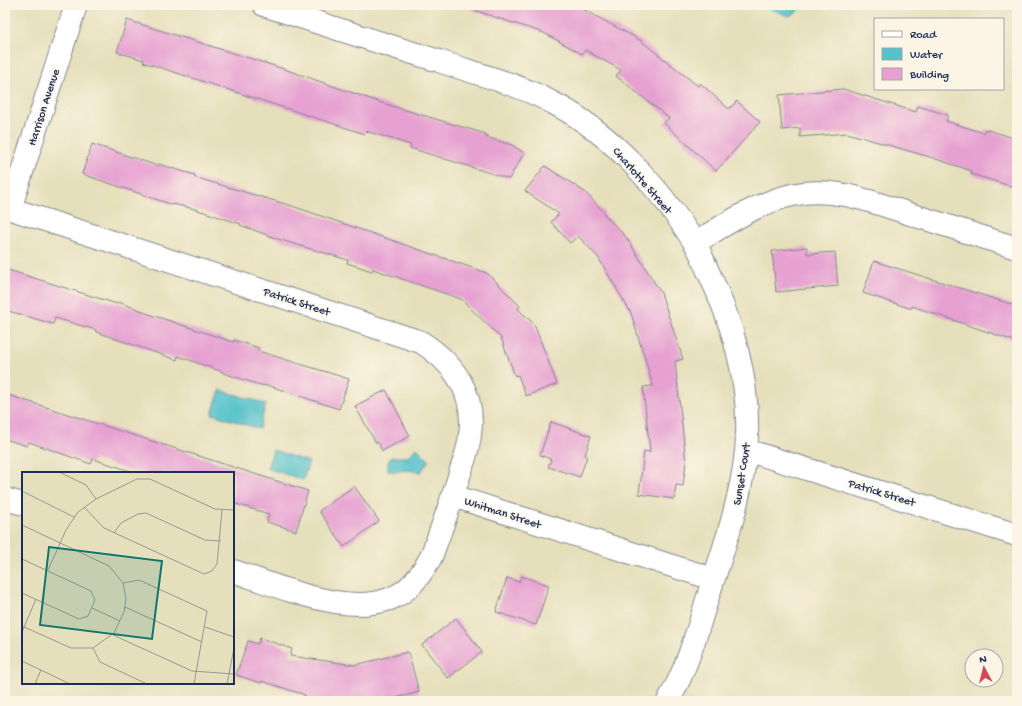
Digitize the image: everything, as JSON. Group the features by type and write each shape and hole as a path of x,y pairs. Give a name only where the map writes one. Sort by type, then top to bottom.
{"street":[{"name":"Harrison Avenue","path":"8,208 76,5"},
{"name":"Charlotte Street","path":"264,5 503,82 554,103 597,132 631,162 650,184 695,243"},
{"path":"695,243 739,216 775,200 793,195 824,192 860,198 1017,248"},
{"name":"Patrick Street","path":"8,208 403,335 421,342 433,349 453,368 466,391 470,411 470,436 453,496"},
{"name":"Sunset Court","path":"668,701 682,674 714,579 738,498 746,450 746,404 737,351 730,323 717,289 695,243"},
{"name":"Patrick Street","path":"746,450 1017,535"},
{"name":"Whitman Street","path":"234,571 338,603 361,604 386,600 407,589 424,571 453,496 714,579"},
{"path":"5,499 22,504"}],"water":[{"path":"761,5 799,5 797,12 789,16"},
{"path":"220,390 266,404 259,429 212,414"},
{"path":"417,448 429,460 421,472 406,470 394,472 388,470 388,462 391,457 407,457"},
{"path":"273,450 309,462 303,480 267,468"}],"building":[{"path":"471,5 575,5 640,40 698,86 700,83 729,109 737,101 760,122 716,171 664,123 669,118 616,76 621,70 585,50 582,54 544,33 470,9"},
{"path":"127,20 284,69 382,103 486,134 486,137 512,145 524,153 509,179 410,148 411,145 366,131 365,134 143,62 144,60 117,52"},
{"path":"843,89 916,112 918,106 948,115 946,121 984,133 985,129 1017,139 1017,188 971,174 972,171 933,158 847,133 800,137 800,128 782,130 779,95"},
{"path":"92,144 158,166 158,164 195,175 194,177 292,206 487,273 520,306 518,309 534,324 557,384 526,396 518,375 515,376 501,338 461,299 373,269 372,271 347,263 348,260 281,240 240,225 241,224 195,209 173,205 82,174"},
{"path":"545,166 585,192 605,213 604,214 626,237 661,293 683,359 675,361 686,462 683,486 676,485 674,499 639,494 644,451 650,452 643,387 653,386 631,313 598,257 578,236 570,243 551,222 559,214 525,191"},
{"path":"807,247 807,254 835,252 838,286 776,292 772,251"},
{"path":"874,261 1017,306 1017,342 912,306 912,308 909,308 863,293"},
{"path":"5,269 117,304 118,302 143,312 233,342 234,340 259,348 258,351 349,379 339,409 270,386 260,385 223,373 178,356 177,360 96,332 96,330 55,318 53,324 5,310"},
{"path":"386,390 410,436 382,451 378,442 376,443 355,406"},
{"path":"5,394 308,491 296,531 267,522 269,514 234,503 234,472 134,472 93,459 91,464 29,442 27,446 5,439"},
{"path":"551,422 591,436 585,455 587,456 580,477 548,467 551,459 540,455"},
{"path":"354,486 379,521 344,547 319,511"},
{"path":"521,576 549,585 536,625 496,612 507,578 519,582"},
{"path":"456,618 482,652 448,678 422,645"},
{"path":"260,638 292,649 290,656 355,665 408,652 419,692 384,701 326,701 305,698 305,695 262,681 261,683 236,675 248,641 258,644"}]}
